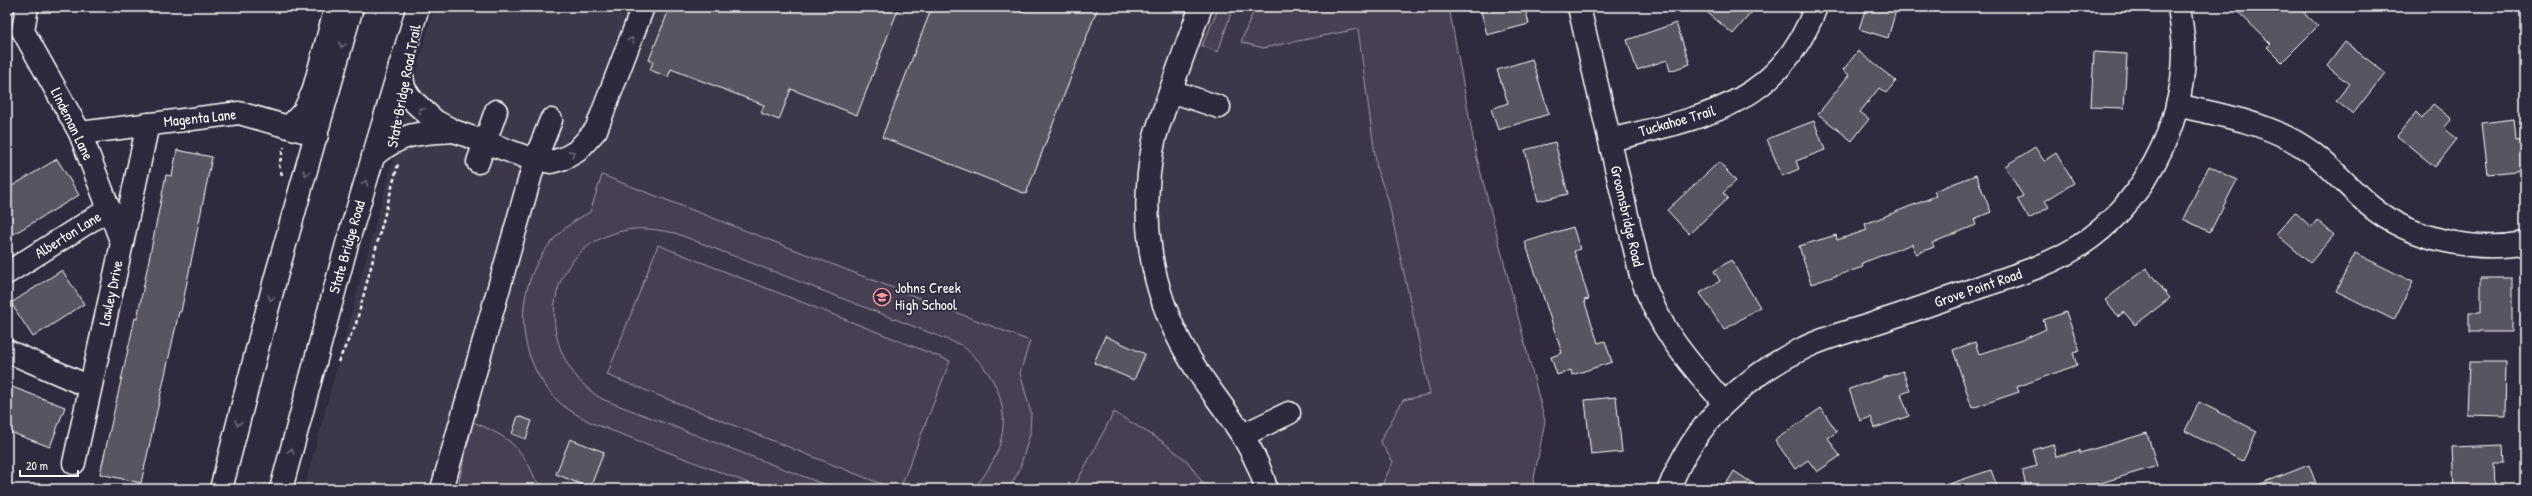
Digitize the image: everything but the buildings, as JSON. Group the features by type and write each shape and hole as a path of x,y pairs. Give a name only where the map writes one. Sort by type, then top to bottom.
{"main road":[{"path":"289,127 304,111 313,92 336,7"},
{"path":"221,489 275,280 352,7"},
{"name":"State Bridge Road","path":"281,489 347,244 418,7"},
{"path":"400,65 404,88 412,100 429,117 454,131 481,152 551,162 565,158 577,151 596,130 644,7"},
{"path":"1201,7 1154,140 1146,188 1147,236 1154,274 1167,316 1187,355 1243,435 1266,489"},
{"name":"Groomsbridge Road","path":"1579,7 1641,276 1650,303 1676,348 1724,403"},
{"name":"Tuckahoe Trail","path":"1610,140 1698,118 1736,103 1778,70 1807,30 1816,7"},
{"name":"Grove Point Road","path":"1669,489 1674,473 1697,434 1724,403 1761,372 1805,347 2032,270 2079,246 2114,218 2143,184 2165,144 2178,105 2184,53 2179,7"},
{"name":"Lindeman Lane","path":"19,18 23,31 80,133 122,243"},
{"path":"1171,91 1219,107"},
{"path":"2178,105 2252,124 2285,136 2325,161 2371,206 2390,219 2430,237 2472,246 2510,246 2525,243"},
{"path":"481,152 496,111"},
{"name":"Magenta Lane","path":"80,133 239,112 317,135"},
{"path":"442,489 535,160 551,120"},
{"name":"Lawley Drive","path":"74,463 148,124"},
{"path":"373,156 388,145 412,134 454,131"},
{"name":"Alberton Lane","path":"7,273 109,209"},
{"path":"7,351 90,387"},
{"path":"1243,435 1289,413"}],"path":[{"name":"State Bridge Road Trail","path":"337,365 356,324 406,136"}],"shaded area":[{"name":"Johns Creek High School","path":"434,7 1219,7 1203,45 1218,51 1233,7 1255,7 1242,42 1263,48 1357,29 1377,170 1388,199 1430,394 1403,400 1380,440 1393,462 1380,489 550,489 536,481 527,459 474,422 457,489 304,489"},
{"path":"1219,7 1233,7 1218,52 1202,46"},
{"path":"1255,7 1449,7 1476,154 1545,421 1532,489 1380,489 1393,462 1380,441 1403,400 1430,394 1388,199 1377,170 1358,29 1263,48 1241,42"},
{"path":"602,175 1030,341 1020,373 1031,413 1030,434 1019,471 1009,488 973,489 987,471 997,452 1002,433 1003,414 999,395 991,378 978,361 961,345 675,233 645,229 627,230 598,240 576,257 562,279 555,304 556,330 564,356 579,380 602,399 836,489 764,489 592,423 575,414 559,402 540,379 529,353 524,326 525,299 533,273 546,249 565,228 590,212"},
{"path":"658,245 950,361 900,489 894,489 607,375"},
{"path":"1114,412 1162,441 1188,462 1207,489 1073,489"},
{"path":"473,422 495,432 512,444 525,459 536,481 550,489 457,489"}],"place":[{"name":"Johns Creek High School","path":"882,297"}]}
